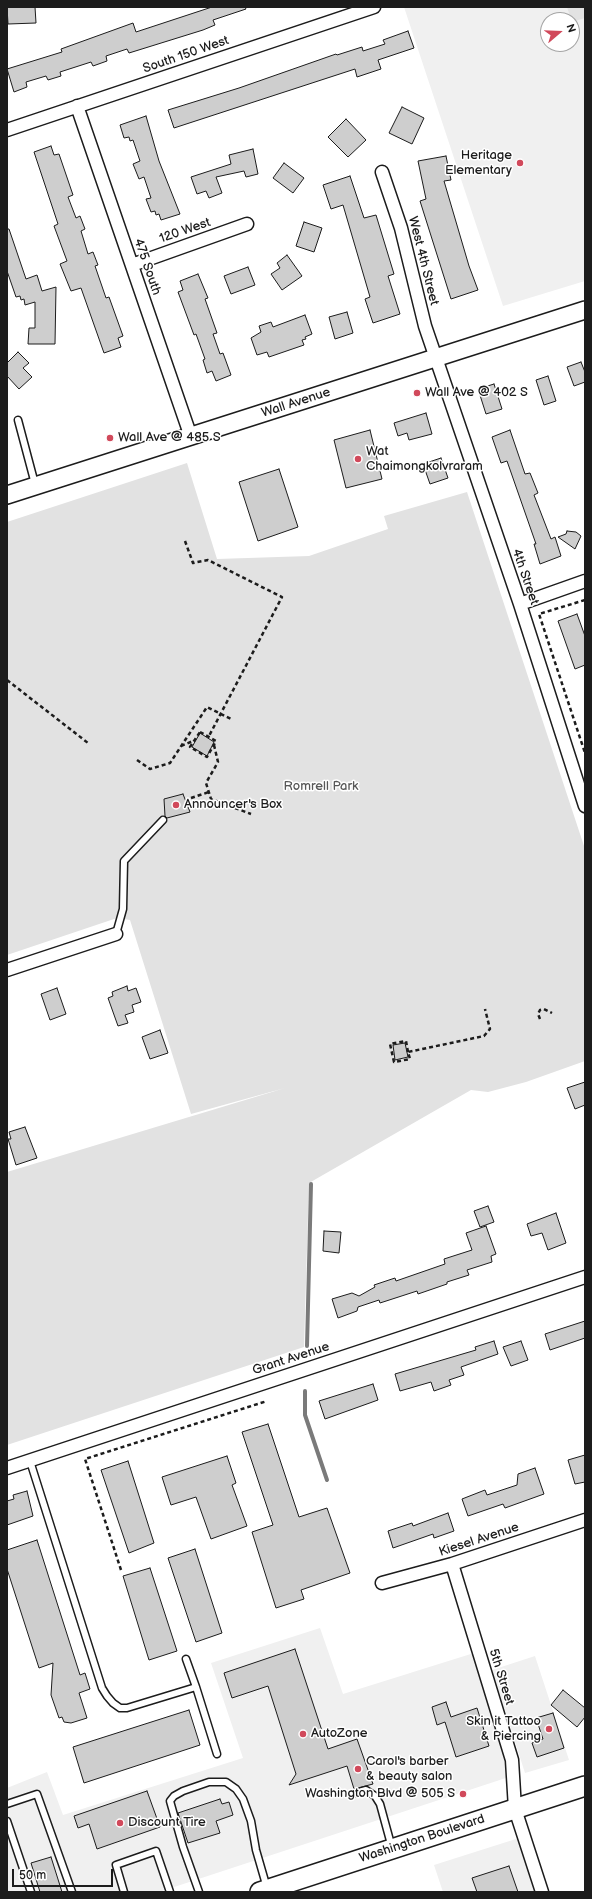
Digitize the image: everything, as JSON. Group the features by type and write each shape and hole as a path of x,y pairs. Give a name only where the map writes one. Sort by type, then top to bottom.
{"main road":[{"name":"Wall Avenue","path":"7,496 435,357 585,310"},
{"name":"Washington Boulevard","path":"264,1891 585,1786"}],"street":[{"name":"South 150 West","path":"7,130 374,7"},
{"name":"475 South","path":"77,106 191,437"},
{"name":"West 4th Street","path":"382,172 401,228 423,320 435,357"},
{"name":"120 West","path":"132,265 247,224"},
{"name":"4th Street","path":"435,357 520,604 585,806"},
{"path":"520,604 585,581"},
{"path":"7,970 116,934"},
{"name":"Grant Avenue","path":"7,1468 585,1277"},
{"name":"Kiesel Avenue","path":"382,1583 452,1564 585,1520"},
{"name":"5th Street","path":"452,1564 512,1760 515,1809 542,1892"}],"lane":[{"path":"18,420 36,486"},
{"path":"116,934 123,909 124,861 163,820"},
{"path":"30,1461 102,1688 107,1696 113,1704 120,1708 128,1708 196,1687"},
{"path":"186,1659 217,1754"},
{"path":"199,1892 183,1847 170,1801 174,1796 183,1791 210,1782 226,1782 236,1789 243,1799 251,1821 264,1891"},
{"path":"352,1794 366,1790 372,1792 378,1800 393,1849"},
{"path":"7,1804 37,1794 72,1892"},
{"path":"7,1821 31,1892"},
{"path":"124,1892 116,1865 156,1851 170,1892"}],"path":[{"path":"185,541 193,563 208,560 282,597 209,736"},
{"path":"585,600 539,614 585,753"},
{"path":"7,680 88,743"},
{"path":"137,760 150,769 170,763 207,707 233,720"},
{"path":"200,732 209,736 216,741 207,757 190,747 200,732"},
{"path":"180,746 194,741"},
{"path":"214,745 218,762 206,783 211,799 251,814"},
{"path":"191,798 209,792"},
{"path":"408,1052 484,1036 490,1029 485,1009"},
{"path":"540,1019 538,1014 540,1010 544,1009 552,1013"},
{"path":"406,1041 408,1052 410,1059 394,1062 390,1044 406,1041"},
{"path":"121,1570 85,1459 267,1401"}],"shaded area":[{"name":"Heritage Elementary","path":"404,7 585,7 585,281 503,306"},
{"path":"320,1628 343,1694 474,1653 515,1775 159,1892 7,1892 7,1788 47,1772 63,1815 243,1758 211,1663"},
{"path":"535,1656 569,1760 525,1773 492,1670"},
{"path":"519,1838 537,1892 443,1892 434,1865"}],"green space":[{"path":"567,7 585,7 585,18 580,20 580,12 569,12"},
{"name":"Romrell Park","path":"187,463 217,559 309,556 388,529 384,516 467,492 585,849 585,1061 526,1082 488,1092 471,1090 309,1183 304,1347 7,1445 7,1172 285,1088 191,1114 130,920 117,918 7,955 7,522"}],"building":[{"path":"7,7 35,7 36,23 8,24"},
{"path":"212,7 245,7 246,9 213,20 215,25 203,30 129,53 127,49 106,56 107,61 93,66 91,62 60,72 61,76 48,80 46,76 26,82 27,87 14,92 7,69 62,52 61,49 133,23 136,32"},
{"path":"408,31 414,48 378,60 381,69 357,77 355,69 174,128 168,110 239,88 336,54 337,55 362,47 363,51 385,44 383,40"},
{"path":"402,107 424,118 412,144 389,133"},
{"path":"146,116 159,161 180,214 161,220 159,214 156,215 155,211 151,212 146,199 151,198 144,177 139,179 133,164 140,161 133,140 130,141 129,137 124,138 120,125"},
{"path":"346,119 366,140 348,157 328,137"},
{"path":"51,146 54,155 59,154 73,195 68,197 76,218 80,216 85,229 81,231 88,254 93,252 98,265 95,266 106,298 109,297 123,336 118,338 121,347 104,353 81,288 71,291 60,264 67,261 54,226 58,224 34,152"},
{"path":"253,149 258,174 246,177 244,171 216,177 222,193 209,198 206,191 197,194 191,177 231,164 229,155"},
{"path":"446,156 451,180 444,181 469,266 478,290 451,299 420,201 426,199 418,161"},
{"path":"284,163 304,178 293,193 273,178"},
{"path":"350,176 364,218 376,215 394,274 388,276 400,314 373,323 365,299 370,297 343,205 331,209 323,185"},
{"path":"304,222 322,228 314,252 296,246"},
{"path":"7,229 9,229 26,279 37,275 42,291 56,287 55,344 28,344 29,328 35,328 35,302 25,305 24,299 21,300 20,296 16,297 7,271"},
{"path":"287,255 302,276 282,290 271,274 280,268 277,263"},
{"path":"248,267 255,285 231,294 224,276"},
{"path":"198,274 208,298 205,299 217,333 213,334 220,354 223,353 231,375 216,381 212,371 207,373 203,360 205,359 196,334 194,335 178,292 183,290 180,281"},
{"path":"347,312 353,333 335,339 329,317"},
{"path":"305,315 312,334 305,337 306,339 302,340 304,345 269,357 267,352 257,355 251,338 261,332 259,326 271,322 273,327"},
{"path":"18,352 29,363 23,368 32,377 19,389 7,376 7,363"},
{"path":"581,362 585,372 585,382 574,386 567,367"},
{"path":"548,376 556,401 544,405 536,380"},
{"path":"494,384 502,409 486,414 478,389"},
{"path":"426,413 432,434 409,440 407,433 398,436 394,423"},
{"name":"Wat Chaimongkolvraram","path":"370,430 382,479 346,488 334,440"},
{"path":"510,430 525,474 530,473 538,493 534,495 551,539 555,537 561,556 540,564 534,544 536,544 507,461 501,463 492,437"},
{"path":"441,458 448,478 430,484 423,464"},
{"path":"279,469 298,527 258,541 239,482"},
{"path":"567,531 576,532 581,536 575,549 558,537 566,534"},
{"path":"577,614 585,636 585,665 575,669 558,621"},
{"path":"200,733 214,742 207,756 192,747"},
{"name":"Announcer's Box","path":"183,794 190,812 167,818 165,816 164,799"},
{"path":"127,986 128,991 136,988 141,1002 132,1005 134,1012 125,1015 128,1023 118,1026 108,998 113,996 112,992"},
{"path":"57,988 66,1014 50,1020 41,994"},
{"path":"160,1030 168,1053 150,1059 142,1037"},
{"path":"405,1043 408,1057 395,1060 393,1045"},
{"path":"585,1082 585,1105 575,1109 567,1088"},
{"path":"25,1127 37,1158 16,1165 8,1139 11,1139 9,1132"},
{"path":"488,1206 494,1222 480,1227 474,1211"},
{"path":"556,1213 566,1243 548,1250 542,1233 531,1236 527,1224"},
{"path":"486,1226 496,1254 491,1256 492,1262 467,1270 469,1275 447,1282 447,1284 418,1294 417,1291 380,1303 379,1300 358,1307 357,1311 338,1318 332,1299 352,1293 359,1296 375,1287 374,1285 395,1278 396,1281 445,1264 444,1259 472,1250 466,1233"},
{"path":"324,1231 341,1232 339,1253 323,1251"},
{"path":"585,1321 585,1338 550,1350 545,1334"},
{"path":"494,1341 498,1354 461,1367 464,1375 449,1380 451,1385 434,1391 431,1382 400,1391 395,1374 476,1350 475,1347"},
{"path":"521,1341 528,1360 511,1366 503,1347"},
{"path":"373,1384 378,1400 325,1419 319,1401"},
{"path":"268,1424 299,1517 327,1508 350,1573 301,1590 304,1599 276,1608 252,1532 273,1525 242,1432"},
{"path":"585,1455 585,1482 575,1484 568,1460"},
{"path":"227,1456 236,1483 232,1485 247,1526 211,1539 196,1497 171,1505 162,1477"},
{"path":"128,1461 154,1543 129,1553 101,1470"},
{"path":"535,1468 544,1494 505,1508 503,1504 468,1516 462,1499 485,1490 487,1495 517,1485 518,1474"},
{"path":"27,1491 33,1516 7,1525 7,1501 14,1499 13,1495"},
{"path":"448,1513 454,1531 434,1538 433,1534 393,1548 388,1531 412,1523 413,1526"},
{"path":"37,1540 80,1675 85,1673 90,1689 79,1693 87,1718 71,1723 64,1722 62,1717 59,1718 51,1695 53,1663 39,1668 7,1569 7,1550"},
{"path":"195,1549 222,1633 196,1642 168,1558"},
{"path":"150,1568 177,1651 149,1660 123,1576"},
{"name":"AutoZone","path":"295,1649 328,1749 357,1739 373,1784 354,1789 347,1766 289,1785 296,1774 268,1686 232,1698 224,1673"},
{"path":"563,1690 585,1708 585,1717 577,1727 551,1705"},
{"path":"446,1702 451,1717 477,1708 489,1746 456,1757 445,1722 437,1725 432,1707"},
{"path":"189,1710 200,1745 84,1783 73,1747"},
{"name":"Skin it Tattoo & Piercing","path":"553,1713 564,1748 537,1757 532,1743 543,1739 536,1718"},
{"path":"147,1791 160,1827 97,1849 89,1824 78,1828 74,1816"},
{"path":"220,1799 222,1804 229,1802 233,1815 216,1821 220,1833 188,1843 178,1813"},
{"path":"51,1857 62,1892 40,1892 31,1863"},
{"path":"509,1866 518,1892 477,1892 472,1878"}],"waterway":[{"path":"307,1346 311,1184"},
{"path":"305,1391 305,1415 327,1480"}],"place":[{"name":"Heritage Elementary","path":"520,163"},
{"name":"Wall Ave @ 402 S","path":"417,393"},
{"name":"Wall Ave @ 485 S","path":"110,438"},
{"name":"Wat Chaimongkolvraram","path":"358,459"},
{"name":"Announcer's Box","path":"176,805"},
{"name":"Skin it Tattoo & Piercing","path":"549,1729"},
{"name":"AutoZone","path":"303,1734"},
{"name":"Carol's barber & beauty salon","path":"358,1769"},
{"name":"Washington Blvd @ 505 S","path":"463,1794"},
{"name":"Discount Tire","path":"120,1823"}]}
